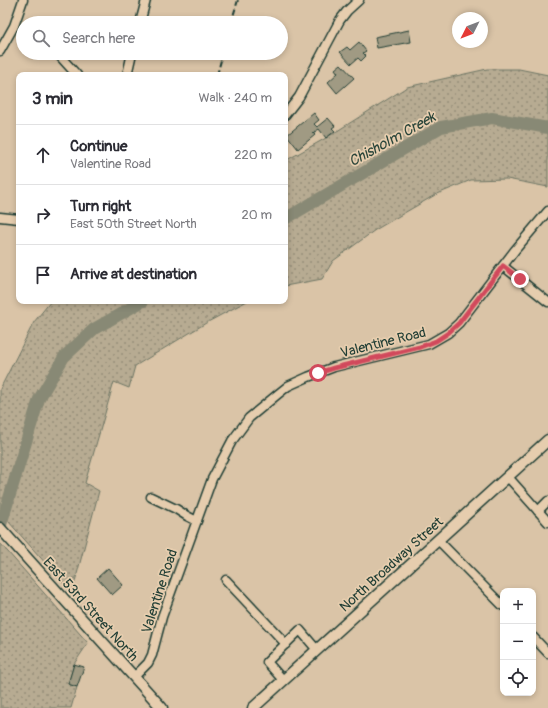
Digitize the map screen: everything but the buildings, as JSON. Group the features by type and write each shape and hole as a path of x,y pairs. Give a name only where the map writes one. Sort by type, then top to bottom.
{"main road":[{"name":"North Broadway Street","path":"253,708 548,440"},
{"name":"East 53rd Street North","path":"0,528 162,708"}],"street":[{"path":"17,16 22,0"},
{"path":"142,16 146,0"},
{"path":"288,111 299,97 340,20 347,11 360,0"},
{"path":"0,51 16,20"},
{"path":"63,60 74,72"},
{"path":"128,72 130,60"},
{"name":"Valentine Road","path":"134,677 148,663 152,655 162,617 212,478 232,441 249,418 288,386 318,373 420,347 436,341 448,333 459,323 524,239 548,211"},
{"path":"0,217 16,219"},
{"path":"503,266 548,302"},
{"path":"508,477 548,522"},
{"path":"151,497 197,521"},
{"path":"538,511 548,501"},
{"path":"438,540 500,603"},
{"path":"226,580 286,644"},
{"path":"284,680 267,662 300,630 317,650"},
{"path":"536,640 548,653"}],"shaded area":[{"path":"487,69 519,69 548,75 548,187 507,179 471,180 435,195 375,230 333,261 322,279 288,285 288,159 326,138 407,87"},
{"path":"49,304 241,304 206,323 135,366 129,388 114,382 85,483 99,491 72,593 0,512 0,389 34,322"},
{"path":"0,543 88,643 74,664 68,684 77,687 71,708 0,708"}],"waterway":[{"name":"Chisholm Creek","path":"288,217 441,127 492,118 548,128"},
{"name":"Chisholm Creek","path":"0,528 39,399 64,357 94,329 138,304"}],"railway":[{"path":"233,16 238,0"},
{"path":"218,72 221,60"}],"route":[{"path":"318,373 420,347 436,341 459,323 503,266 520,279"}]}
